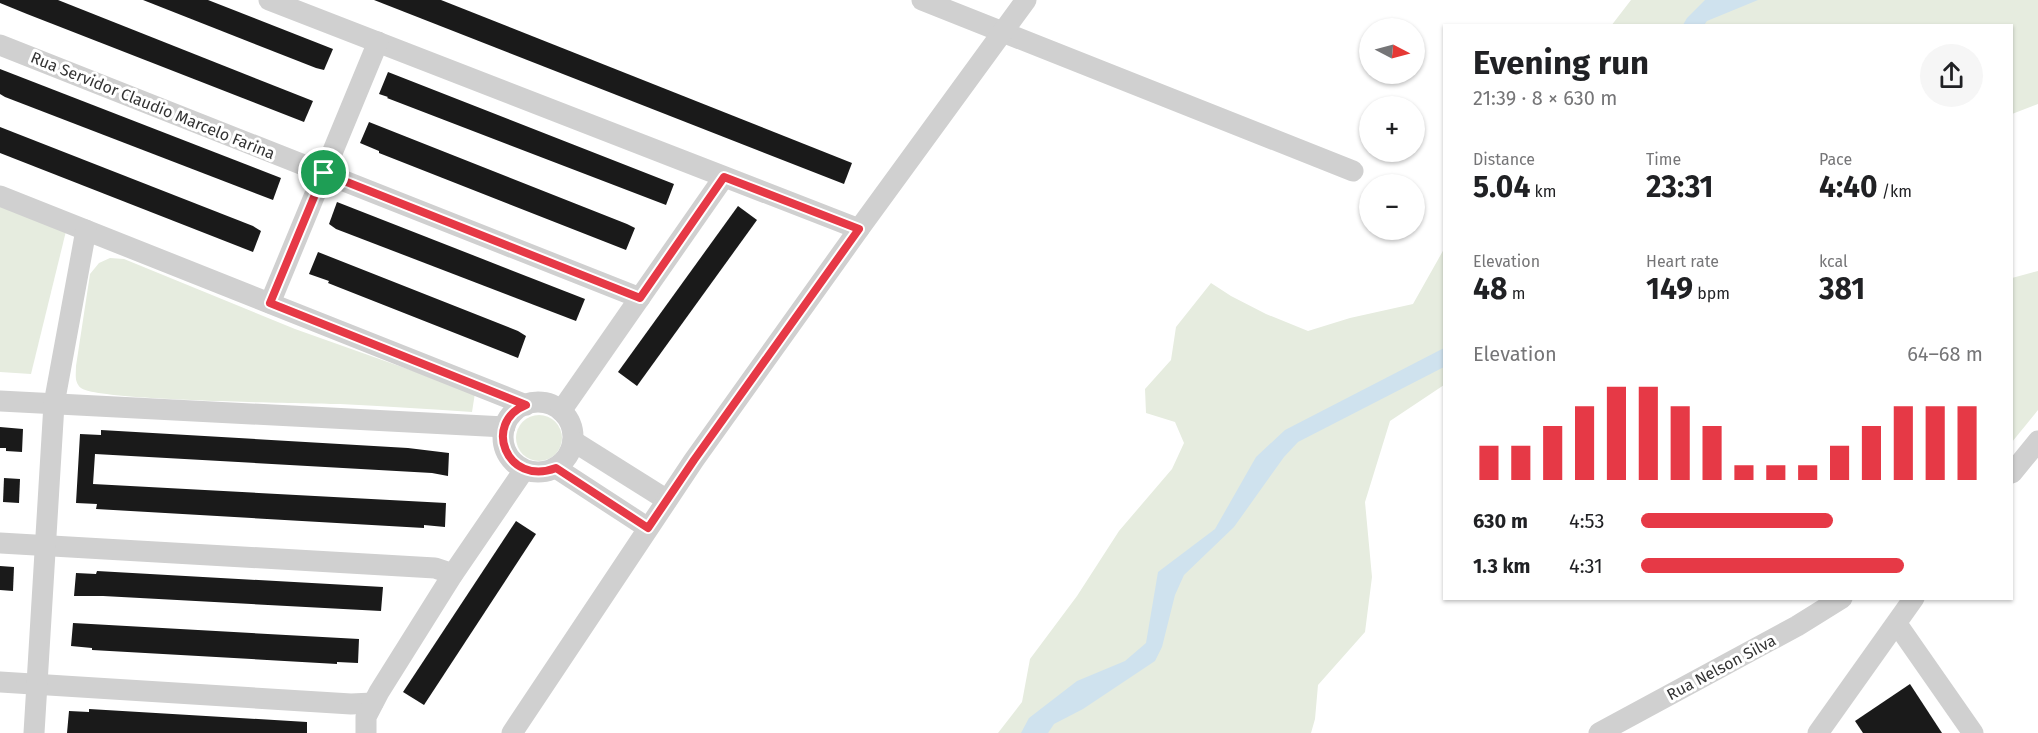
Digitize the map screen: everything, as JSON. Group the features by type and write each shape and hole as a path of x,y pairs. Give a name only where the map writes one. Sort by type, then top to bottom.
{"street":[{"path":"269,0 859,229"},
{"path":"922,0 1353,171"},
{"path":"512,733 667,500 859,229 1026,0"},
{"path":"270,303 378,42"},
{"name":"Rua Servidor Claudio Marcelo Farina","path":"0,45 640,298"},
{"path":"561,411 724,177"},
{"path":"0,196 526,405"},
{"path":"34,733 54,404 87,230"},
{"path":"0,401 505,427"},
{"path":"541,402 561,411 572,430 573,441 564,461 556,468 545,472 524,470 514,464 504,445 505,427 512,414 526,405 541,402"},
{"path":"573,441 667,500"},
{"path":"2013,472 2038,441"},
{"path":"556,468 648,528"},
{"path":"366,733 366,717 373,703 453,574 524,470"},
{"path":"0,543 435,568 453,574"},
{"name":"Rua Nelson Silva","path":"1599,733 1797,626 1839,600"},
{"path":"1818,733 1913,600"},
{"path":"1897,624 1974,733"},
{"path":"0,682 351,704 373,703"}],"shaded area":[{"path":"1631,0 2038,0 2038,104 2013,114 2013,24 1613,24"},
{"path":"0,201 68,223 31,374 0,372"},
{"path":"1443,251 1443,386 1390,421 1365,502 1372,577 1365,632 1318,685 1315,719 1311,733 998,733 1022,702 1030,659 1077,596 1119,531 1172,469 1184,443 1175,422 1146,413 1145,389 1171,360 1176,327 1211,283 1266,314 1308,331 1350,318 1413,304"},
{"path":"110,258 124,259 295,329 475,393 472,412 340,404 160,399 123,396 81,388 76,381 76,366 90,274 99,263"},
{"path":"2038,271 2038,410 2013,441 2013,278"},
{"path":"539,415 555,422 562,438 555,454 539,461 523,454 516,438 523,422"}],"water":[{"path":"1705,0 1758,0 1707,21 1705,24 1684,24"},
{"path":"1443,349 1443,368 1298,442 1284,457 1234,527 1184,575 1175,595 1162,647 1155,661 1083,709 1054,724 1048,733 1021,733 1029,718 1077,681 1125,661 1146,643 1158,572 1215,529 1256,457 1285,430"}],"building":[{"path":"0,0 58,0 313,101 304,122 27,14 0,3"},
{"path":"143,0 208,0 333,49 324,70 316,68"},
{"path":"374,0 441,0 852,163 844,184"},
{"path":"0,69 281,178 273,200 5,97 0,94"},
{"path":"388,72 674,184 666,205 387,98 379,94"},
{"path":"369,122 627,224 635,228 626,250 379,153 360,143"},
{"path":"0,127 253,226 261,231 253,252 0,153"},
{"path":"337,202 585,299 576,321 336,229 329,224"},
{"path":"738,206 757,220 637,386 618,372"},
{"path":"318,252 518,331 526,336 518,358 309,274"},
{"path":"0,427 23,429 22,452 6,451 6,448 0,448"},
{"path":"101,430 408,448 449,453 448,476 432,473 95,454 93,484 446,503 445,527 424,525 424,528 96,509 97,504 76,503 80,434 101,435"},
{"path":"4,478 20,479 19,503 3,502"},
{"path":"516,521 536,534 424,705 403,692"},
{"path":"0,566 14,567 13,591 0,590"},
{"path":"97,571 383,587 381,611 74,596 76,573 96,574"},
{"path":"73,623 359,639 358,663 337,662 337,664 92,650 92,648 71,646"},
{"path":"1910,684 1942,733 1863,733 1855,721"},
{"path":"89,709 307,722 307,733 67,733 69,711 89,712"}],"route":[{"path":"324,173 640,298 724,177 859,229 648,528 556,468 545,472 534,472 524,470 514,464 504,445 503,434 512,414 526,405 270,303 324,173"}]}
